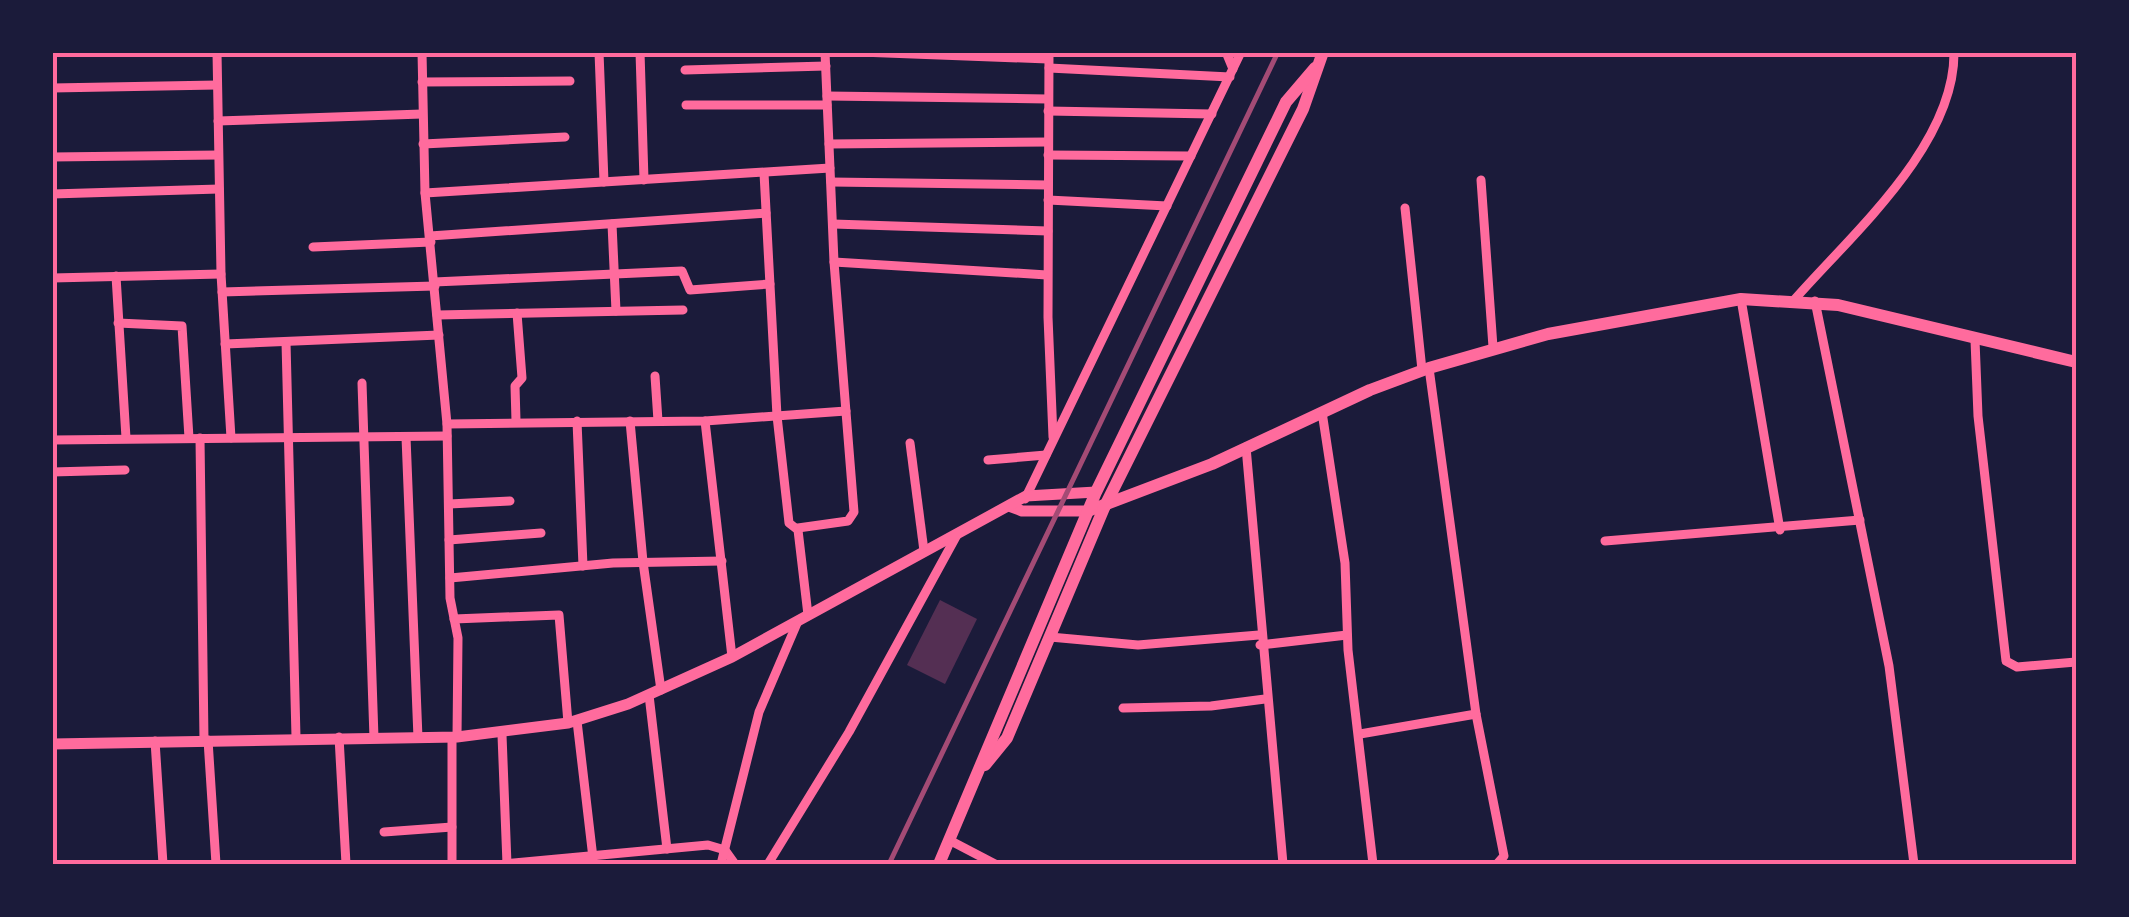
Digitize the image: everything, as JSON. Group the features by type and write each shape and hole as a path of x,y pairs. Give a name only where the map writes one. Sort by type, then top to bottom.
{"main road":[{"path":"984,766 1007,738 1104,508 1303,109 1323,52"},
{"path":"939,864 984,766 990,737 1096,492 1286,102 1315,68"},
{"path":"1088,511 1104,508 1426,369 1493,348 1741,300 1815,301 2076,362"},
{"path":"1096,492 1146,488"}],"street":[{"path":"216,52 221,274 231,438"},
{"path":"422,52 425,193 447,436 454,619 452,864"},
{"path":"599,52 604,182"},
{"path":"640,52 644,180"},
{"path":"764,172 777,416 790,523 798,528 848,521 854,512 834,262 825,52"},
{"path":"860,52 1232,73"},
{"path":"1226,52 1232,73"},
{"path":"1022,512 1026,496 1241,52"},
{"path":"1795,299 1924,147 1950,92 1954,52"},
{"path":"1048,60 1048,275 1054,440"},
{"path":"685,70 826,66"},
{"path":"422,82 570,81"},
{"path":"52,88 217,84"},
{"path":"686,105 1048,98"},
{"path":"1048,111 1212,114"},
{"path":"218,120 422,114"},
{"path":"423,144 565,136"},
{"path":"829,144 1048,142"},
{"path":"52,157 218,155"},
{"path":"1048,155 1191,156"},
{"path":"425,193 830,168"},
{"path":"1481,180 1493,348"},
{"path":"831,182 1048,185"},
{"path":"52,194 219,189"},
{"path":"1048,200 1167,206"},
{"path":"1406,208 1476,714 1504,856 1497,864"},
{"path":"313,247 766,213"},
{"path":"612,224 616,311"},
{"path":"833,224 1048,231"},
{"path":"834,262 1048,275"},
{"path":"222,292 682,271 690,290 770,284"},
{"path":"52,278 221,274"},
{"path":"116,276 126,438"},
{"path":"1741,300 1780,530"},
{"path":"1815,301 1889,666 1914,864"},
{"path":"437,315 682,310"},
{"path":"516,421 515,384 522,378 517,313"},
{"path":"118,324 182,326 195,438 206,740 216,864"},
{"path":"225,344 439,335"},
{"path":"1976,340 1980,435 2006,661 2016,667 2076,662"},
{"path":"286,342 296,737"},
{"path":"655,376 658,422"},
{"path":"362,383 374,738"},
{"path":"446,424 705,421 846,411"},
{"path":"1322,412 1345,562 1347,635 1373,864"},
{"path":"630,421 667,849"},
{"path":"705,421 732,657"},
{"path":"576,422 583,566"},
{"path":"52,440 447,436"},
{"path":"406,437 418,738"},
{"path":"910,443 924,551"},
{"path":"1246,447 1265,699 1283,864"},
{"path":"988,460 1046,455"},
{"path":"52,472 125,470"},
{"path":"52,744 455,737 502,734 572,722 655,693 732,657 1026,496 1096,492"},
{"path":"449,504 510,500"},
{"path":"1009,506 1022,512 1088,511"},
{"path":"1605,542 1780,530 1860,520"},
{"path":"721,864 759,712 803,618 798,528"},
{"path":"768,864 858,716 958,532"},
{"path":"449,540 541,533"},
{"path":"450,578 643,562 722,561"},
{"path":"454,619 555,614 563,623 572,722 594,858"},
{"path":"1050,637 1138,645 1347,635"},
{"path":"1123,708 1211,706 1265,699"},
{"path":"1360,734 1476,714"},
{"path":"502,734 506,864 560,863 708,845 725,850 735,864"},
{"path":"339,737 346,864"},
{"path":"155,742 163,864"},
{"path":"384,832 452,827"},
{"path":"951,841 995,864"}],"building":[{"path":"940,600 977,619 945,684 907,665"}],"railway":[{"path":"889,864 1278,52"}]}
